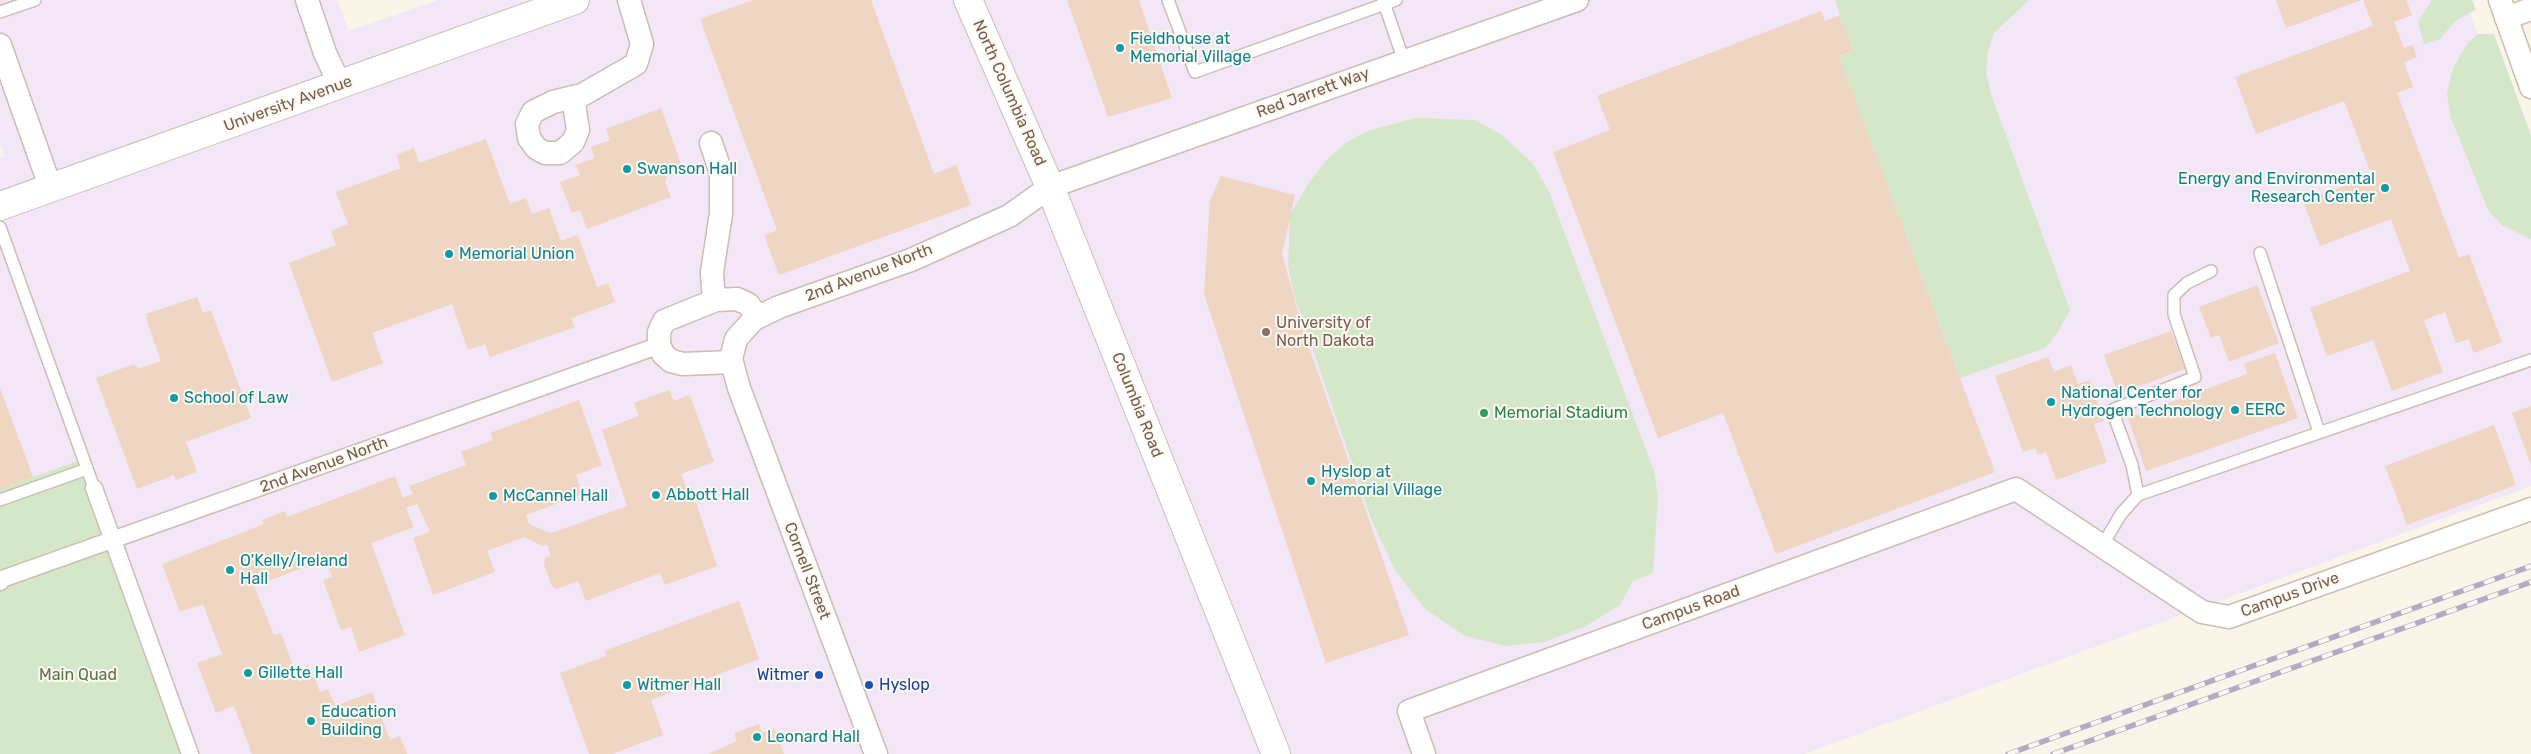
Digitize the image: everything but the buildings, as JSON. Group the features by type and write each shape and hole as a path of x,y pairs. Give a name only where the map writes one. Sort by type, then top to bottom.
{"main road":[{"name":"University Avenue","path":"0,206 575,0"},
{"name":"North Columbia Road","path":"968,0 1050,187"},
{"name":"Columbia Road","path":"1050,187 1276,754"},
{"name":"Columbia Road","path":"1223,624 1264,754"}],"street":[{"path":"307,0 324,53 340,85"},
{"path":"573,97 602,85 636,64 642,44 629,0"},
{"name":"Red Jarrett Way","path":"1050,187 1577,0"},
{"path":"2531,9 2503,9 2531,87"},
{"path":"0,45 51,189"},
{"path":"711,143 721,173 722,214 712,272 716,300"},
{"name":"2nd Avenue North","path":"739,388 732,362 736,339 758,317 779,307 911,260 1009,216 1050,187"},
{"path":"732,362 683,364 671,361 663,354 659,344 659,332 664,321 716,300 737,299 748,304 758,317"},
{"name":"2nd Avenue North","path":"0,582 2,579 649,349"},
{"name":"Cornell Street","path":"739,388 876,754"},
{"path":"94,488 190,754"},
{"name":"Campus Drive","path":"2016,489 2202,612 2229,616 2531,509"},
{"name":"Campus Road","path":"1424,754 1409,711 2016,489"}],"lane":[{"path":"0,12 35,0"},
{"path":"1168,0 1195,72 1384,2 1396,0"},
{"path":"1384,2 1404,61"},
{"path":"0,227 94,488"},
{"path":"2260,253 2319,432"},
{"path":"2138,494 2132,466 2112,410 2195,377 2174,314 2174,295 2187,283 2211,271"},
{"path":"2102,546 2121,514 2138,494 2531,360"},
{"path":"0,500 87,469"}],"shaded area":[{"name":"University of North Dakota","path":"0,0 337,0 349,31 438,0 2465,0 2531,177 2531,486 1804,754 0,754 0,158 5,156 0,141"}],"green space":[{"path":"1835,0 2029,0 1994,33 1988,52 1986,71 1991,94 2070,310 2056,335 2045,348 1960,378 1839,57 1853,51"},
{"path":"2432,0 2472,0 2476,10 2455,21 2440,39 2424,44 2418,22"},
{"path":"2478,34 2494,34 2531,135 2531,239 2503,226 2488,210 2451,118 2447,94 2453,68 2467,44"},
{"name":"Memorial Stadium","path":"1416,118 1475,120 1502,135 1532,163 1548,189 1654,471 1658,497 1653,573 1633,581 1620,605 1584,627 1544,642 1506,646 1465,636 1425,609 1395,570 1372,521 1294,295 1288,266 1290,215 1308,184 1325,162 1344,144 1367,131"},
{"name":"Main Quad","path":"83,459 190,754 0,754 0,489"}],"railway":[{"path":"2008,754 2531,566"},
{"path":"2053,754 2531,582"}],"place":[{"name":"Fieldhouse at Memorial Village","path":"1120,48"},
{"name":"Swanson Hall","path":"627,169"},
{"name":"Energy and Environmental Research Center","path":"2385,188"},
{"name":"Memorial Union","path":"449,254"},
{"name":"University of North Dakota","path":"1266,332"},
{"name":"School of Law","path":"174,398"},
{"name":"National Center for Hydrogen Technology","path":"2051,402"},
{"name":"EERC","path":"2235,410"},
{"name":"Memorial Stadium","path":"1484,413"},
{"name":"Hyslop at Memorial Village","path":"1311,481"},
{"name":"Abbott Hall","path":"656,495"},
{"name":"McCannel Hall","path":"493,496"},
{"name":"O'Kelly/Ireland Hall","path":"230,570"},
{"name":"Gillette Hall","path":"248,673"},
{"name":"Witmer","path":"819,675"},
{"name":"Witmer Hall","path":"627,685"},
{"name":"Hyslop","path":"869,685"},
{"name":"Education Building","path":"311,721"},
{"name":"Leonard Hall","path":"757,737"}]}
